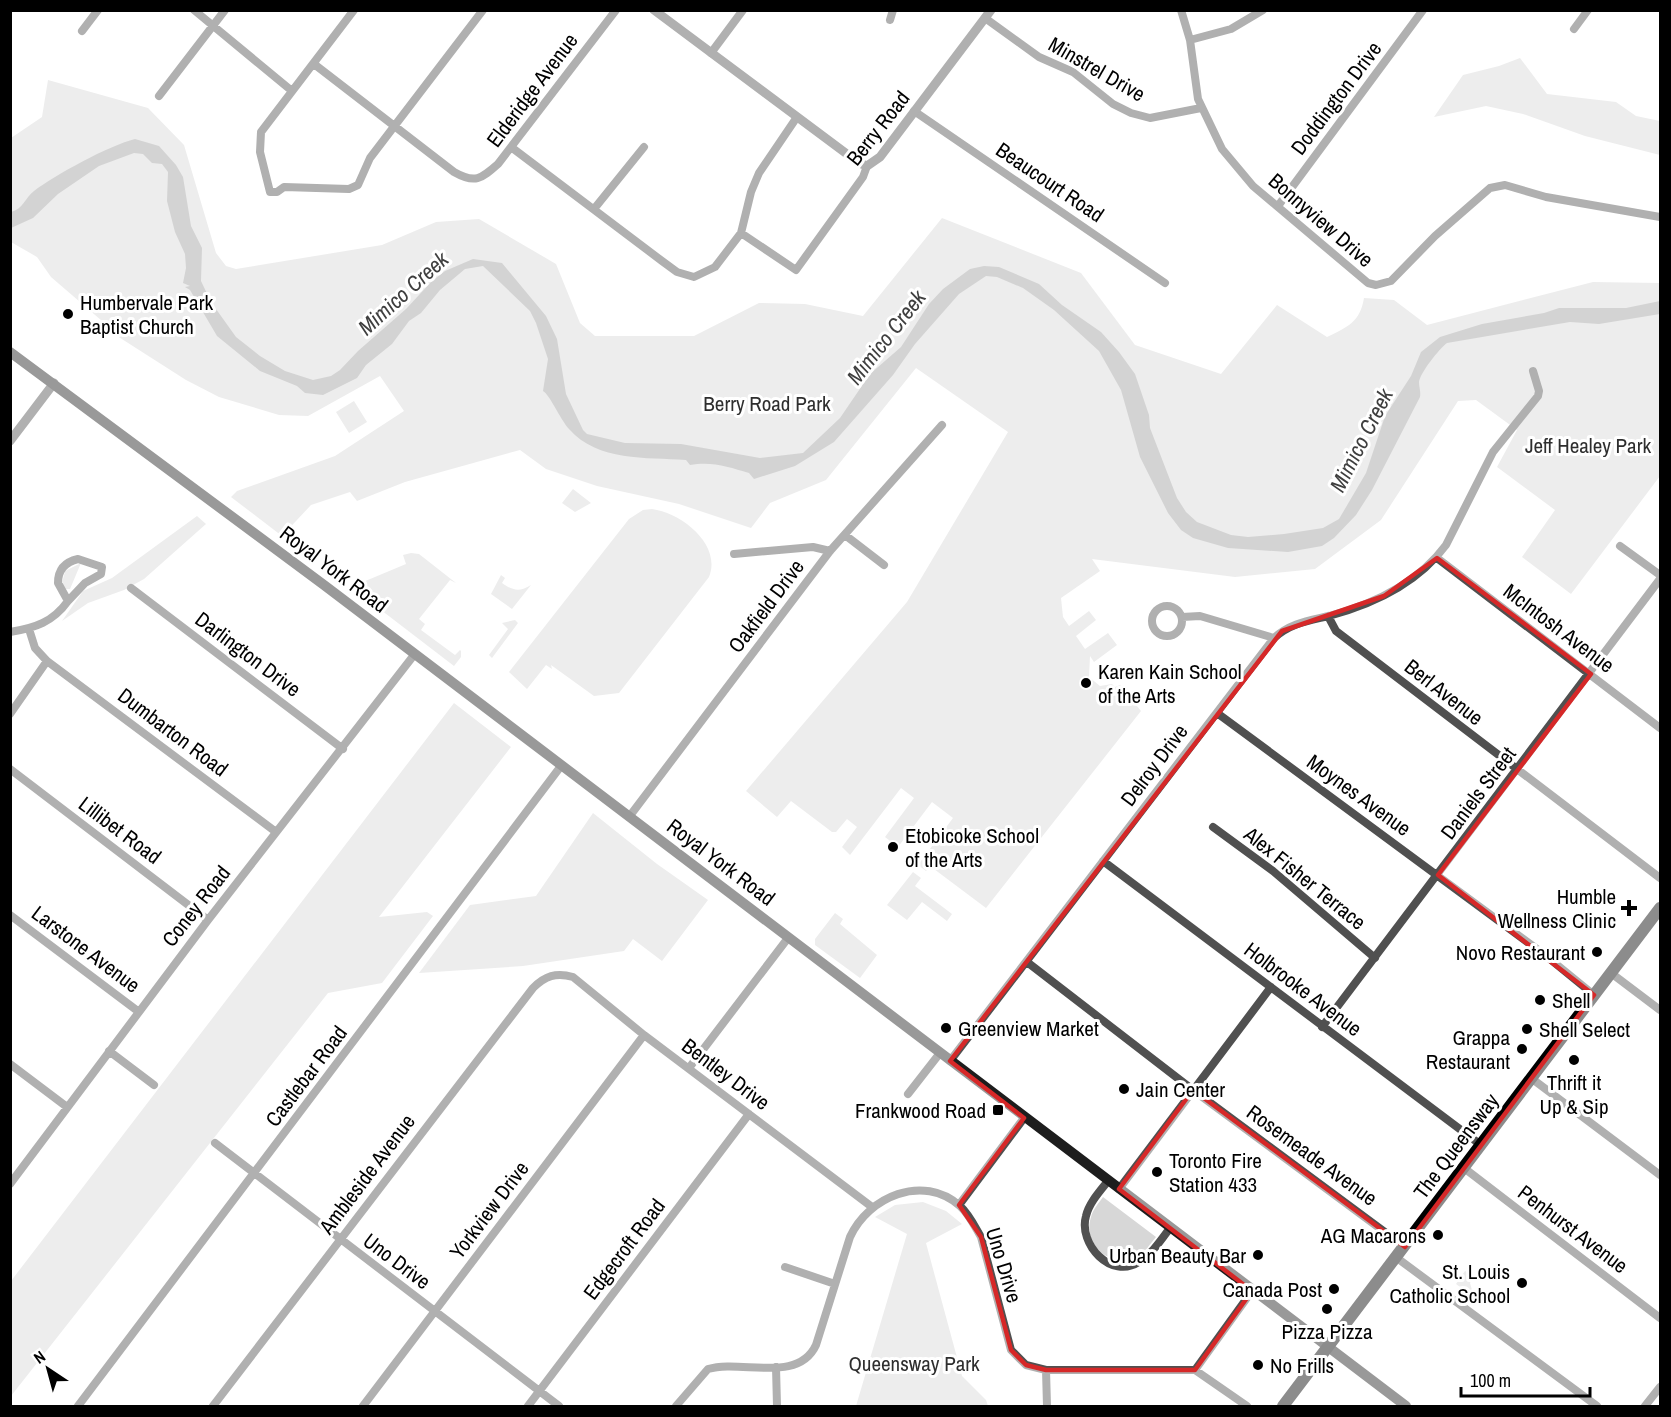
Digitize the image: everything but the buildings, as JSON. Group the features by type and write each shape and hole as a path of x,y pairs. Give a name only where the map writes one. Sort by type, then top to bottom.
{"main road":[{"name":"Royal York Road","path":"10,352 629,816 1406,1407"},
{"name":"The Queensway","path":"1282,1407 1660,908"}],"street":[{"path":"82,31 98,10"},
{"path":"194,10 292,91"},
{"path":"159,96 225,10"},
{"path":"354,10 261,132 260,152 270,192 291,187 349,189 358,186 366,164 483,10"},
{"name":"Elderidge Avenue","path":"396,127 467,179 487,174 512,147 616,10"},
{"path":"654,10 796,117 859,163 867,166"},
{"path":"711,53 743,10"},
{"path":"890,20 893,10"},
{"name":"Bonnyview Drive","path":"1180,10 1190,40 1201,108 1226,155 1253,186 1362,280 1376,285 1391,281 1435,236 1490,188 1498,185 1546,197 1660,217"},
{"path":"1190,40 1231,29 1263,10"},
{"name":"Doddington Drive","path":"1278,206 1423,10"},
{"path":"1574,29 1588,10"},
{"name":"Minstrel Drive","path":"988,14 1039,57 1072,72 1113,104 1131,112 1150,118 1201,108"},
{"name":"Berry Road","path":"741,233 796,270 863,177 867,166 880,157 988,14"},
{"path":"314,64 396,127"},
{"name":"Beaucourt Road","path":"914,111 1165,283"},
{"path":"512,147 677,272 694,277 716,267 741,233 751,192 762,167 796,117"},
{"path":"594,209 644,147"},
{"name":"Delroy Drive","path":"950,1061 1274,638 1300,622 1328,616 1400,588 1437,558 1446,545 1493,452 1538,396 1539,391 1533,371"},
{"path":"10,441 54,383"},
{"name":"Oakfield Drive","path":"629,816 830,551 942,424"},
{"path":"845,535 884,565"},
{"path":"1620,546 1660,575"},
{"path":"734,554 813,548 830,551"},
{"name":"McIntosh Avenue","path":"1437,558 1660,728"},
{"path":"10,632 29,629 55,617 68,602 84,583 101,574 102,567 78,559 60,570 58,583 68,602"},
{"name":"Daniels Street","path":"1322,1027 1591,674 1660,579"},
{"name":"Darlington Drive","path":"131,588 343,748"},
{"path":"1182,617 1200,616 1274,638"},
{"name":"Berl Avenue","path":"1328,616 1335,631 1660,878"},
{"path":"10,714 47,661 38,652 29,629"},
{"name":"Coney Road","path":"10,1184 208,920 414,655"},
{"name":"Dumbarton Road","path":"47,661 276,832"},
{"name":"Moynes Avenue","path":"1217,713 1545,955 1594,995"},
{"name":"Castlebar Road","path":"78,1407 561,766"},
{"name":"Lillibet Road","path":"10,769 208,920"},
{"name":"Alex Fisher Terrace","path":"1213,827 1273,871 1375,958"},
{"name":"Holbrooke Avenue","path":"1103,861 1481,1146"},
{"name":"Larstone Avenue","path":"10,915 138,1012"},
{"path":"688,1068 788,938"},
{"name":"Rosemeade Avenue","path":"1026,962 1193,1090 1405,1247"},
{"name":"Bentley Drive","path":"558,974 573,977 644,1035 872,1207"},
{"name":"Ambleside Avenue","path":"213,1407 533,988 546,977 558,974"},
{"path":"1611,974 1660,1010"},
{"path":"1119,1189 1271,987"},
{"name":"Yorkview Drive","path":"363,1407 644,1035"},
{"path":"109,1051 154,1085"},
{"path":"908,1094 940,1053"},
{"path":"10,1064 67,1107"},
{"path":"1531,1078 1660,1175"},
{"name":"Edgecroft Road","path":"528,1407 749,1114"},
{"path":"676,1407 708,1369 776,1367 800,1363 812,1352 854,1230 872,1207 892,1195 918,1191 942,1197 959,1205 1024,1118"},
{"name":"Uno Drive","path":"215,1143 559,1407"},
{"name":"Penhurst Avenue","path":"1464,1168 1660,1318"},
{"path":"1108,1181 1085,1216 1085,1234 1096,1255 1114,1265 1137,1264 1152,1251 1170,1228"},
{"name":"Uno Drive","path":"959,1205 981,1237 1011,1350 1020,1361 1031,1368 1046,1370 1195,1370"},
{"path":"1396,1258 1597,1407"},
{"path":"785,1267 836,1284"},
{"path":"1247,1407 1195,1370 1252,1291"},
{"path":"776,1367 777,1407"},
{"path":"1046,1370 1047,1407"},
{"path":"1646,1407 1660,1387"}],"highlighted area":[{"path":"1437,558 1591,674 1438,875 1594,995 1405,1247 1193,1090 1119,1189 1252,1291 1195,1370 1046,1370 1026,1365 1011,1350 981,1237 959,1205 1024,1118 950,1061 1282,631 1384,596"}],"green space":[{"path":"1520,58 1547,94 1616,102 1636,116 1660,121 1660,155 1585,136 1523,114 1486,106 1434,117 1463,75"},
{"path":"48,80 148,108 184,145 216,253 226,266 236,269 382,245 436,222 479,219 556,264 580,323 595,336 694,336 759,303 805,304 863,316 942,218 1081,273 1135,345 1221,374 1277,305 1327,337 1352,323 1359,313 1364,298 1394,300 1427,325 1593,282 1660,283 1660,476 1571,594 1522,557 1555,510 1497,467 1517,430 1476,400 1458,401 1381,520 1315,569 1235,577 1092,559 1100,571 1061,598 1063,617 1069,626 1089,611 1096,620 1076,636 1085,649 1108,633 1117,645 1094,662 1090,656 1089,677 1100,686 1120,685 1141,711 986,908 930,866 926,871 918,865 953,818 932,802 898,847 885,837 914,798 901,788 850,855 842,847 857,827 847,819 836,832 832,832 791,801 777,817 746,791 907,602 1008,432 916,368 826,480 770,503 751,528 679,504 597,486 546,469 520,450 405,482 357,501 350,492 311,505 282,536 231,497 237,491 335,456 404,411 380,376 308,416 279,415 219,397 186,380 114,334 109,327 51,277 37,257 11,242 11,138 42,117"},
{"path":"354,401 367,422 349,433 336,412"},
{"path":"573,489 591,503 575,512 562,503"},
{"path":"652,509 675,517 697,532 710,553 712,565 709,577 619,693 594,696 551,665 552,669 546,665 527,689 509,672 629,519 643,510"},
{"path":"197,516 206,524 144,579 124,590 88,603 62,621 83,591 112,578"},
{"path":"419,554 456,583 450,580 419,619 425,624 421,630 455,655 461,651 461,657 454,666 351,587 406,564 403,555"},
{"path":"81,563 70,589 64,589 62,583 65,571"},
{"path":"501,575 505,578 502,583 513,589 520,590 531,585 512,609 491,594"},
{"path":"515,620 518,623 492,658 489,655 508,629 502,623"},
{"path":"454,703 511,747 379,917 427,912 433,916 382,983 328,993 11,1396 11,1281"},
{"path":"593,813 657,864 708,900 662,961 633,939 624,951 523,966 419,973 470,905 536,896"},
{"path":"913,872 921,878 915,886 952,914 947,921 922,902 907,920 887,905"},
{"path":"835,913 843,919 840,924 877,955 860,978 815,945 815,939"},
{"path":"1103,1197 1156,1237 1136,1257 1117,1260 1100,1252 1094,1245 1089,1227 1091,1217"},
{"name":"Queensway Park","path":"923,1202 946,1211 962,1224 926,1243 962,1376 986,1400 988,1406 856,1406 907,1234 875,1217 895,1205"},
{"path":"1465,1271 1474,1276 1470,1283 1472,1290 1468,1293 1456,1284"}],"shaded area":[{"path":"135,139 159,146 176,165 183,177 191,226 202,248 201,281 211,302 236,337 260,356 285,371 313,380 331,376 445,271 473,259 502,263 546,316 557,339 566,394 583,430 587,434 625,443 681,444 760,458 803,453 840,418 870,374 901,347 929,304 943,289 970,269 984,266 999,267 1039,284 1062,305 1101,332 1135,374 1149,415 1150,428 1177,498 1186,512 1197,522 1231,535 1248,537 1323,528 1339,519 1366,473 1385,416 1411,376 1421,352 1440,337 1482,324 1544,313 1559,308 1626,308 1660,301 1660,314 1599,324 1570,322 1447,343 1423,373 1419,382 1420,397 1372,490 1356,515 1334,538 1322,546 1288,552 1228,548 1193,538 1181,530 1168,513 1140,457 1121,390 1099,351 1054,310 1023,288 997,277 986,276 959,294 915,344 893,375 834,442 795,466 754,479 749,473 720,465 690,465 686,460 639,458 608,453 581,440 569,429 543,391 548,359 530,311 483,266 465,269 440,290 421,313 409,321 392,344 366,365 357,378 323,395 305,393 297,386 260,371 217,336 190,290 185,287 190,286 183,283 186,268 185,254 175,232 167,201 168,172 162,164 152,163 143,154 134,153 99,166 58,194 33,218 11,228 11,212 34,191 83,161"}],"place":[{"name":"Humbervale Park Baptist Church","path":"68,314"},
{"name":"Karen Kain School of the Arts","path":"1086,683"},
{"name":"Etobicoke School of the Arts","path":"893,847"},
{"name":"Humble Wellness Clinic","path":"1629,908"},
{"name":"Novo Restaurant","path":"1597,952"},
{"name":"Shell","path":"1540,1000"},
{"name":"Greenview Market","path":"946,1028"},
{"name":"Shell Select","path":"1527,1029"},
{"name":"Grappa Restaurant","path":"1522,1049"},
{"name":"Thrift it Up & Sip","path":"1574,1060"},
{"name":"Jain Center","path":"1124,1089"},
{"name":"Frankwood Road","path":"998,1110"},
{"name":"Toronto Fire Station 433","path":"1157,1172"},
{"name":"AG Macarons","path":"1438,1235"},
{"name":"Urban Beauty Bar","path":"1258,1255"},
{"name":"St. Louis Catholic School","path":"1522,1283"},
{"name":"Canada Post","path":"1334,1289"},
{"name":"Pizza Pizza","path":"1327,1309"},
{"name":"No Frills","path":"1258,1365"}],"water label":[{"name":"Mimico Creek","path":"403,293"},
{"name":"Mimico Creek","path":"886,337"},
{"name":"Mimico Creek","path":"1361,440"}],"park label":[{"name":"Berry Road Park","path":"767,403"},
{"name":"Jeff Healey Park","path":"1588,445"}]}
